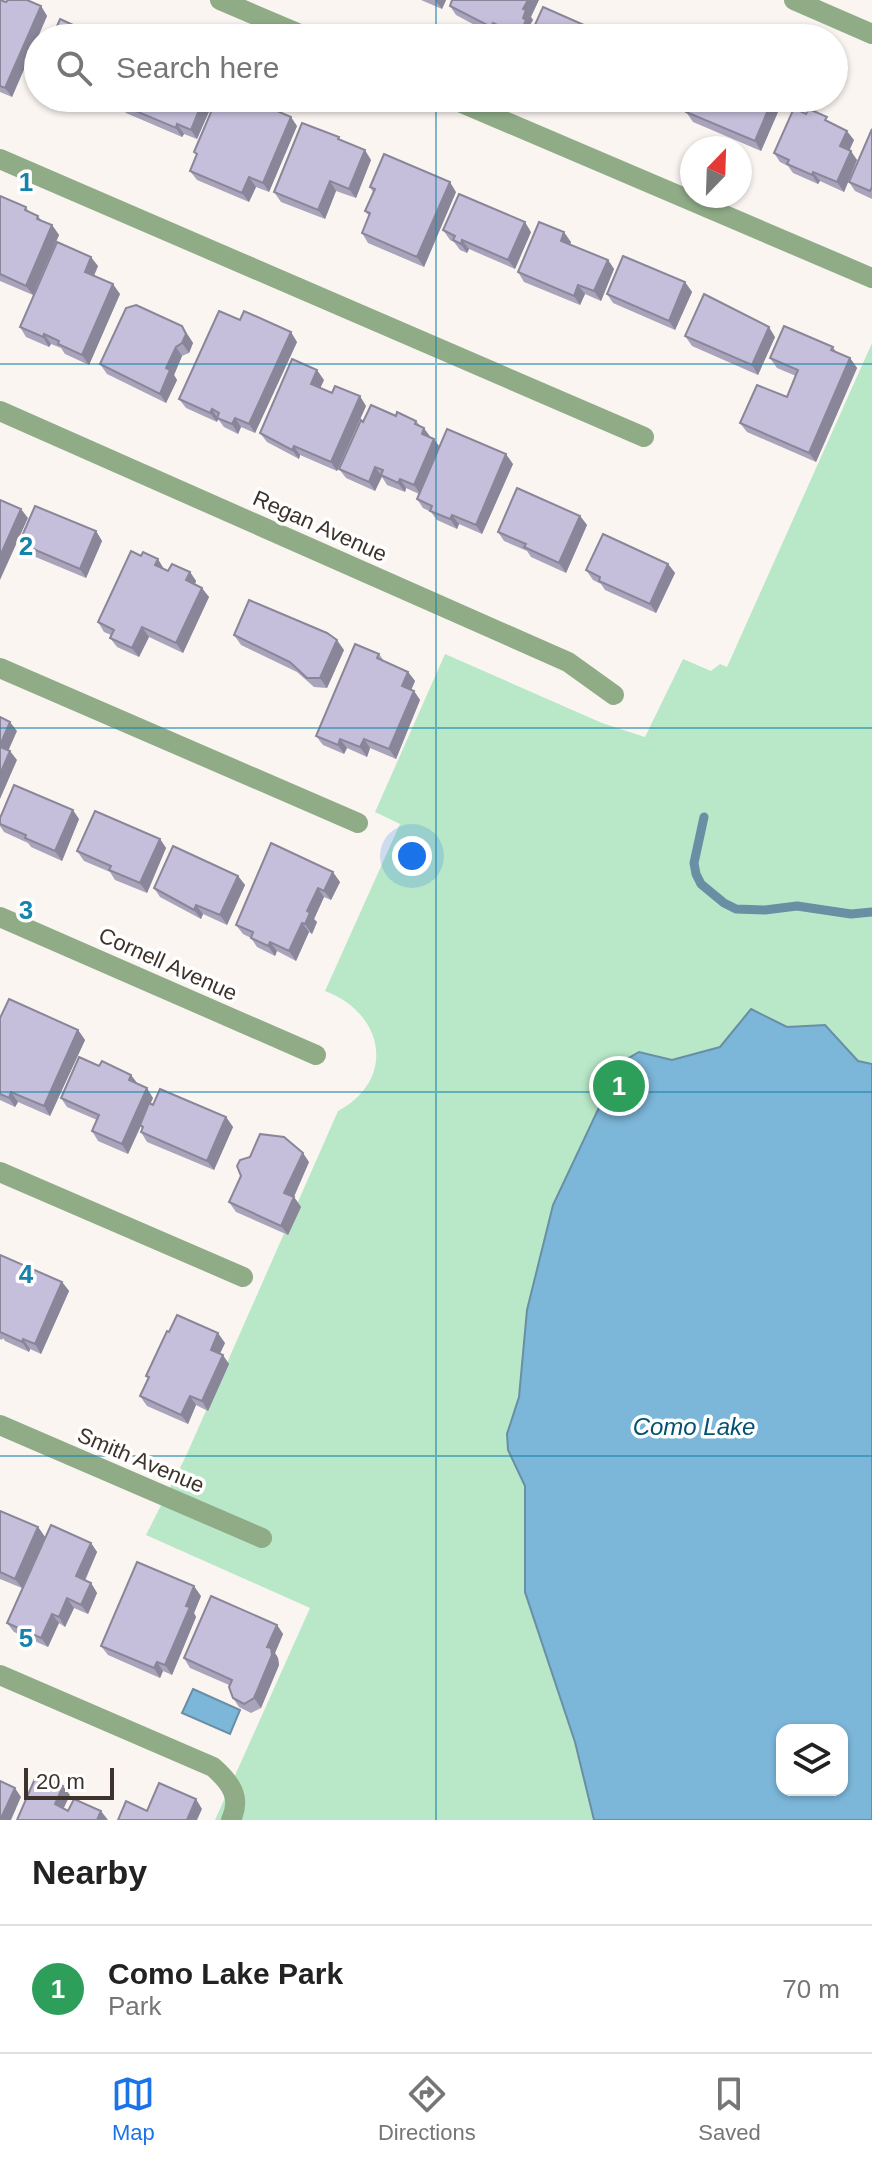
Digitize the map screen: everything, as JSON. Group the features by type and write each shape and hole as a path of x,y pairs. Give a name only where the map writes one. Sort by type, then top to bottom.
{"street":[{"path":"220,0 276,24"},
{"path":"794,0 872,34"},
{"path":"483,112 872,278"},
{"path":"0,159 644,437"},
{"name":"Regan Avenue","path":"0,411 568,662 614,695"},
{"path":"0,668 358,823"},
{"name":"Cornell Avenue","path":"0,917 316,1055"},
{"path":"0,1172 243,1277"},
{"name":"Smith Avenue","path":"0,1425 262,1538"},
{"path":"0,1675 213,1767 232,1787 236,1799 231,1820"}],"green space":[{"path":"872,343 872,1820 215,1820 310,1608 146,1535 186,1456 338,1111 357,1098 369,1082 375,1065 376,1047 371,1030 345,1001 325,991 400,824 375,812 445,654 602,723 645,737 683,659 711,671 720,664 727,667"}],"water":[{"name":"Como Lake","path":"751,1009 787,1027 825,1025 858,1061 872,1064 872,1820 594,1820 575,1742 525,1592 525,1486 508,1450 507,1434 519,1397 527,1310 553,1205 620,1063 639,1052 672,1060 720,1047"},
{"path":"193,1689 240,1710 230,1734 182,1713"}],"building":[{"path":"0,0 27,0 41,6 33,24 24,24 24,45 5,88 0,86"},
{"path":"452,0 528,0 523,9 526,10 524,24 485,24 450,6"},
{"path":"543,7 582,24 535,24"},
{"path":"138,112 198,112 191,130 177,124 176,128"},
{"path":"211,112 279,112 291,117 263,183 249,177 242,193 190,171 197,154 194,152"},
{"path":"686,112 767,112 755,141 752,136 743,136"},
{"path":"792,112 816,112 827,117 825,120 847,131 840,146 851,151 837,182 787,164 789,160 774,153"},
{"path":"302,123 365,150 349,189 330,181 318,210 274,192"},
{"path":"872,129 872,187 870,191 849,182"},
{"path":"384,154 450,182 417,257 362,233 370,213 365,211 375,189 370,187"},
{"path":"459,194 525,222 508,260 462,240 461,244 453,240 455,236 443,230"},
{"path":"0,196 26,207 25,210 38,216 37,219 52,225 26,286 0,274"},
{"path":"539,222 564,232 561,241 608,260 594,291 578,285 574,296 518,272"},
{"path":"57,242 91,257 85,272 113,284 82,355 44,334 43,337 20,327"},
{"path":"623,256 685,282 669,321 607,294"},
{"path":"704,294 769,327 752,365 685,336"},
{"path":"136,305 182,326 186,334 166,368 170,370 160,394 100,364 126,308"},
{"path":"219,311 240,320 244,311 291,332 249,424 235,418 232,424 217,418 219,413 212,409 210,413 179,399"},
{"path":"784,326 833,347 831,350 850,358 809,453 740,423 757,385 787,397 798,370 770,358"},
{"path":"292,359 317,370 311,384 332,393 335,386 360,396 331,462 294,446 292,450 260,433"},
{"path":"371,405 416,421 415,424 424,428 422,434 434,439 414,485 400,479 398,483 381,475 383,470 375,467 369,482 339,469"},
{"path":"447,429 506,454 476,525 452,515 450,519 430,511 432,506 417,499"},
{"path":"517,488 580,516 559,563 498,532"},
{"path":"0,500 21,509 0,556"},
{"path":"35,506 96,531 80,569 19,543"},
{"path":"603,534 668,564 650,604 599,581 600,577 586,570"},
{"path":"131,551 141,556 143,552 158,559 155,565 168,571 172,564 190,572 186,580 202,588 176,643 142,627 132,648 110,638 114,630 98,622"},
{"path":"249,600 337,640 320,678 307,678 290,662 234,635"},
{"path":"355,644 408,672 402,686 414,691 389,749 364,739 360,747 340,739 338,745 316,736"},
{"path":"0,717 10,722 0,745"},
{"path":"0,747 10,751 0,774"},
{"path":"14,785 73,810 55,851 0,824"},
{"path":"95,811 160,839 140,883 109,870 111,866 77,851"},
{"path":"271,843 333,872 324,891 318,888 307,911 310,913 305,924 302,923 289,951 251,938 253,932 236,925"},
{"path":"173,846 238,876 220,915 196,905 194,910 154,888"},
{"path":"9,999 78,1030 44,1106 11,1092 9,1098 0,1094 0,1018"},
{"path":"79,1057 99,1066 102,1061 131,1075 129,1080 147,1088 122,1144 92,1131 99,1115 61,1098"},
{"path":"160,1089 226,1117 207,1161 141,1132 143,1127 140,1125 149,1103 153,1105"},
{"path":"260,1134 284,1137 303,1153 284,1193 294,1197 281,1226 229,1202 241,1176 237,1166 240,1160 250,1157"},
{"path":"0,1255 62,1282 35,1344 0,1332"},
{"path":"177,1315 218,1333 211,1350 223,1355 202,1401 190,1396 181,1415 140,1396 149,1377 146,1376"},
{"path":"0,1511 38,1527 15,1579 0,1572"},
{"path":"51,1525 91,1543 76,1576 91,1583 81,1605 67,1598 59,1617 52,1614 41,1638 7,1623"},
{"path":"137,1562 194,1586 186,1606 190,1607 165,1665 157,1662 154,1668 101,1646"},
{"path":"211,1596 277,1625 267,1647 271,1648 272,1655 254,1698 244,1704 233,1698 229,1687 232,1680 184,1658"},
{"path":"37,1774 63,1786 55,1804 68,1811 74,1799 101,1811 97,1820 17,1820"},
{"path":"0,1781 15,1788 0,1820"},
{"path":"159,1783 196,1799 187,1820 118,1820 126,1801 147,1811"}],"waterway":[{"path":"704,817 694,863 696,874 701,884 724,903 736,909 765,910 797,906 851,914 872,912"}],"place":[{"name":"Como Lake Park","path":"619,1086"}]}
